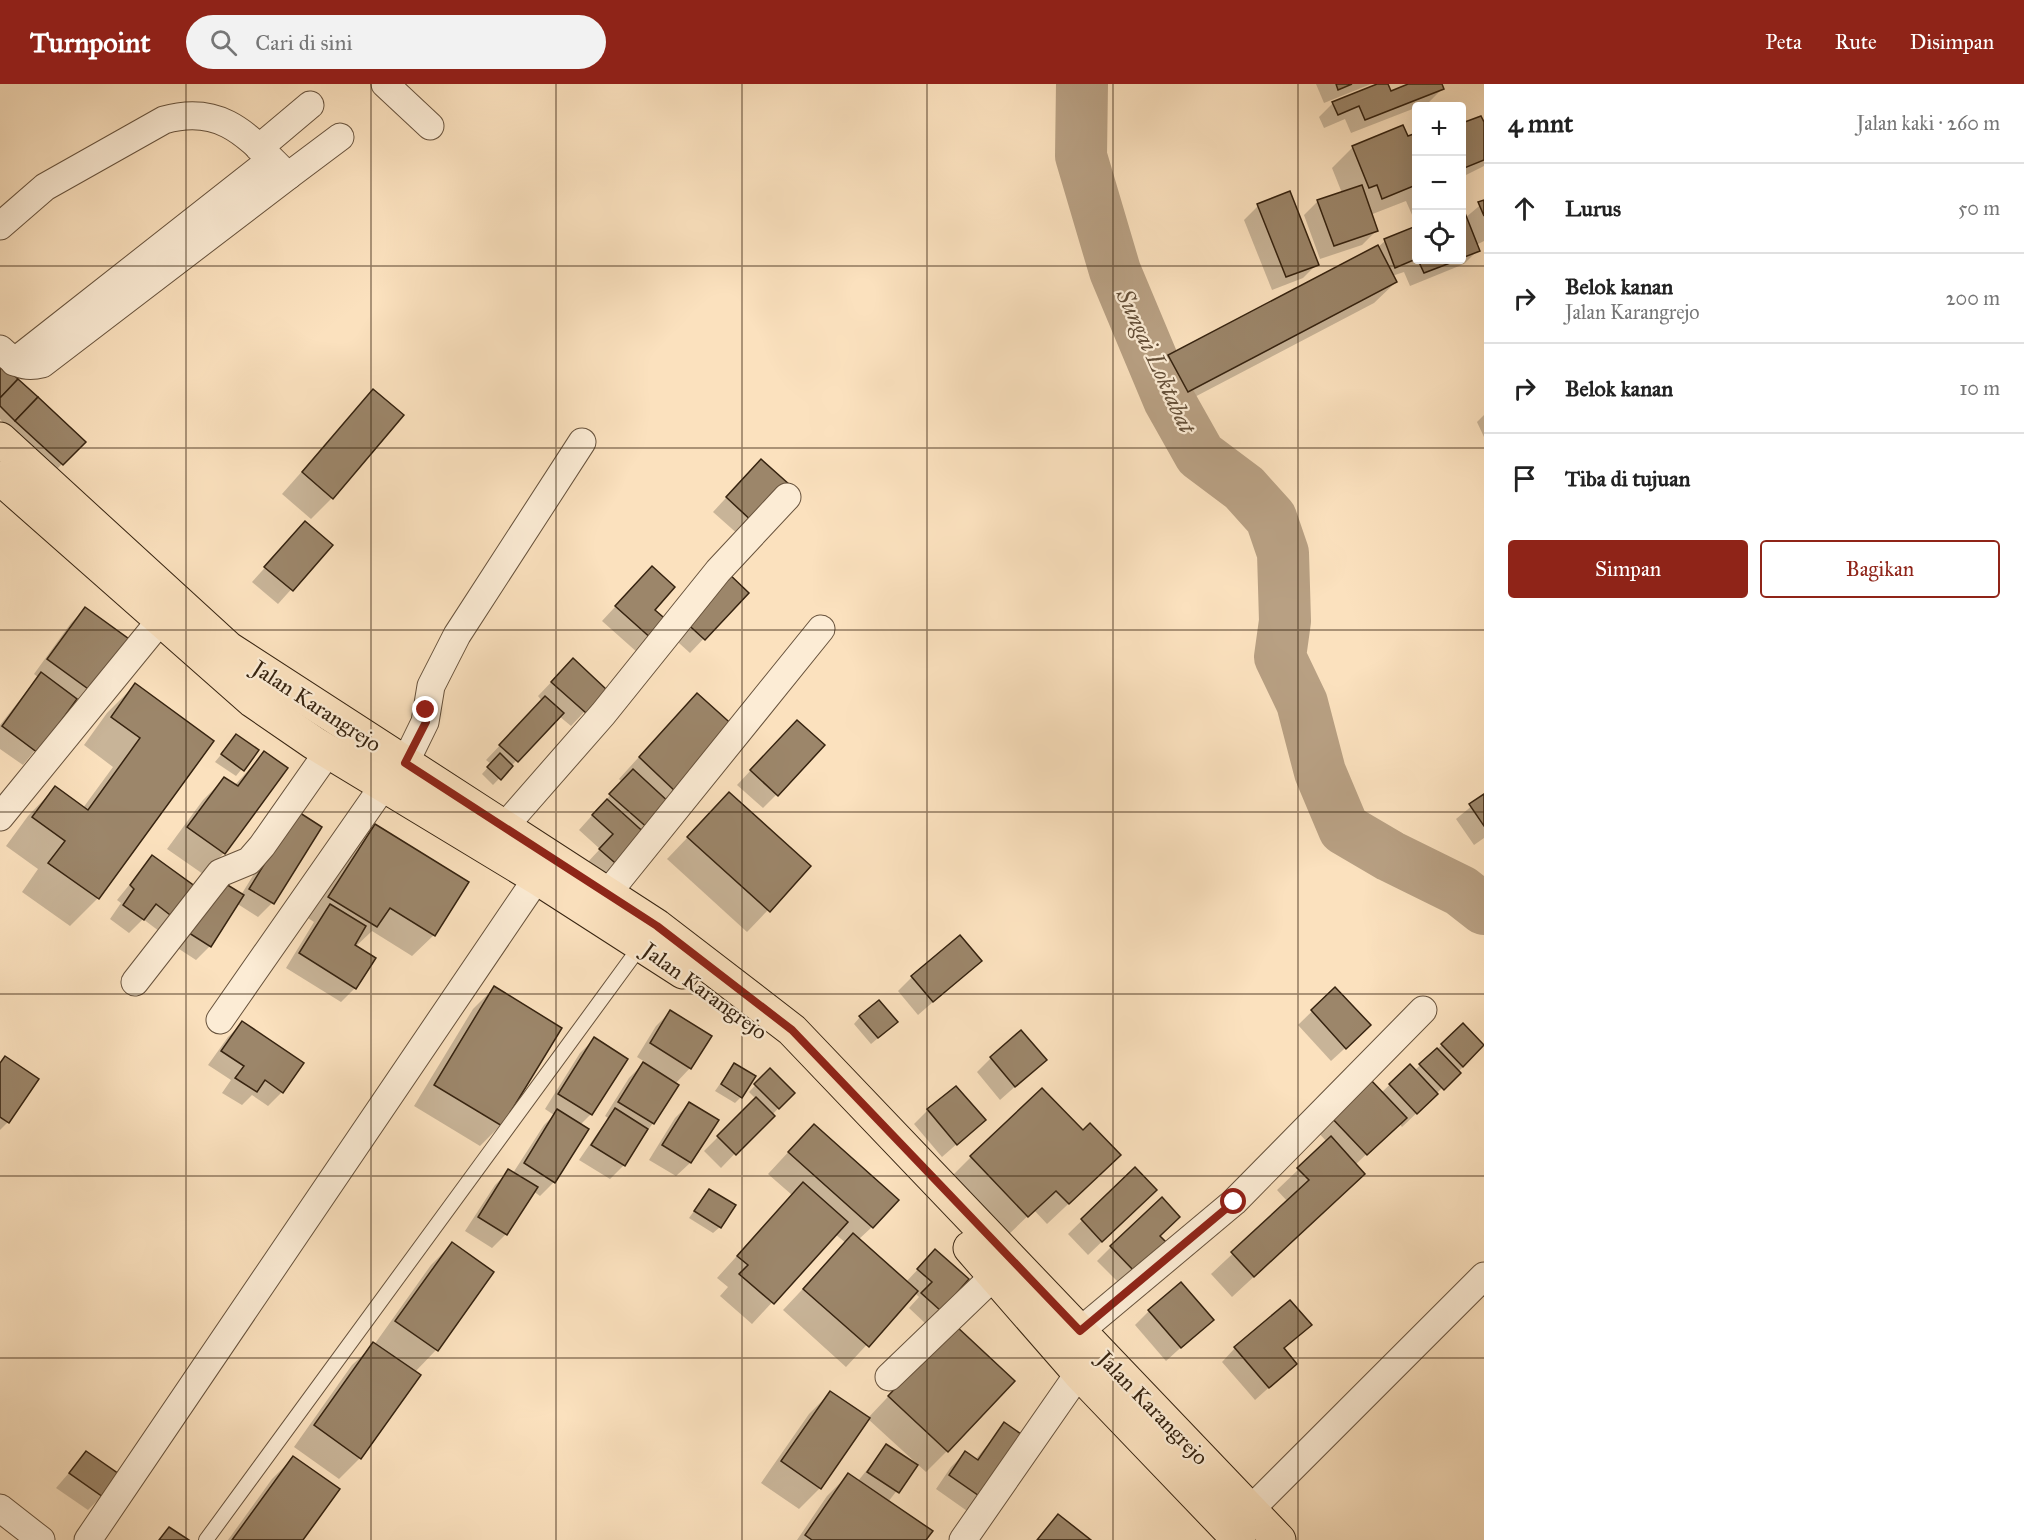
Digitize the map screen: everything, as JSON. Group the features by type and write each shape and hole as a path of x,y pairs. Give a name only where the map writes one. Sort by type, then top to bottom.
{"main road":[{"name":"Jalan Karangrejo","path":"0,439 228,648 537,878 642,944 742,1013 766,1033 857,1124 995,1275 1079,1373 1239,1540"},
{"name":"Jalan Karangrejo","path":"0,478 253,701 328,752 395,774 504,827 657,926 792,1030 1279,1540"}],"street":[{"path":"385,84 430,126"},
{"path":"273,161 310,105"},
{"path":"0,226 45,187 164,120 175,117 212,117 235,126 273,161"},
{"path":"7,356 273,161 340,137"},
{"path":"220,1020 395,774 426,722 431,686 457,635 582,442"},
{"path":"504,827 603,714 718,572 787,497"},
{"path":"0,817 160,621"},
{"path":"608,894 821,629"},
{"path":"135,982 220,873 249,861 262,846 328,752"},
{"path":"88,1540 537,878"},
{"path":"1080,1331 1234,1202 1423,1010"},
{"path":"889,1377 995,1275"},
{"path":"1250,1510 1484,1276"},
{"path":"963,1540 1079,1373"},
{"path":"0,1508 41,1540"}],"lane":[{"path":"206,1540 642,944"}],"building":[{"path":"1336,84 1352,84 1338,90"},
{"path":"1377,84 1388,84 1391,91 1408,84 1442,84 1444,89 1365,120 1359,106 1338,115 1332,102"},
{"path":"1481,116 1484,122 1484,160 1466,167 1466,156 1466,122"},
{"path":"1403,125 1408,136 1412,134 1412,187 1382,199 1377,185 1369,188 1352,146"},
{"path":"1362,185 1378,231 1334,246 1317,200"},
{"path":"1290,191 1319,265 1286,277 1257,204"},
{"path":"1484,200 1484,216 1478,202"},
{"path":"1466,216 1480,251 1466,256"},
{"path":"1412,228 1412,261 1395,268 1384,239"},
{"path":"1378,245 1397,282 1188,392 1168,355"},
{"path":"1420,264 1448,264 1424,273"},
{"path":"0,362 18,379 0,398"},
{"path":"18,379 38,397 15,421 0,406 0,398"},
{"path":"373,389 404,415 333,499 302,472"},
{"path":"38,397 86,442 63,465 15,421"},
{"path":"761,459 790,485 755,524 726,497"},
{"path":"305,521 333,545 293,591 264,567"},
{"path":"652,566 675,587 655,610 670,623 653,640 615,606"},
{"path":"726,571 749,593 705,640 682,619"},
{"path":"85,607 129,639 91,691 47,659"},
{"path":"573,658 607,690 586,713 551,682"},
{"path":"41,672 77,699 38,753 2,726"},
{"path":"135,683 214,741 99,899 48,863 65,841 32,817 55,786 88,810 140,738 111,717"},
{"path":"697,693 737,729 677,793 639,757"},
{"path":"545,696 564,713 518,762 499,745"},
{"path":"797,720 825,745 778,796 750,770"},
{"path":"236,734 259,750 244,771 221,754"},
{"path":"264,751 288,768 225,854 187,827 224,777 238,786"},
{"path":"500,753 513,766 501,780 487,767"},
{"path":"633,769 672,805 650,830 609,794"},
{"path":"729,792 811,866 770,912 687,837"},
{"path":"1484,794 1484,826 1469,804"},
{"path":"607,799 649,837 621,868 599,849 613,834 592,815"},
{"path":"297,811 322,827 274,904 249,889"},
{"path":"375,824 469,882 435,936 390,908 377,927 328,897"},
{"path":"152,855 196,887 174,918 156,904 144,920 123,905 134,889 130,885"},
{"path":"221,881 244,895 211,947 189,933"},
{"path":"330,904 366,926 355,945 376,958 356,989 299,953"},
{"path":"960,935 982,961 933,1002 911,976"},
{"path":"494,986 562,1028 502,1126 434,1085"},
{"path":"1335,987 1371,1025 1346,1049 1311,1010"},
{"path":"879,1000 898,1022 878,1038 859,1016"},
{"path":"670,1010 712,1036 691,1069 650,1043"},
{"path":"242,1021 304,1063 283,1093 265,1080 257,1092 235,1078 244,1066 221,1051"},
{"path":"1463,1023 1484,1045 1463,1067 1441,1044"},
{"path":"1021,1030 1047,1060 1015,1087 990,1057"},
{"path":"594,1037 628,1059 592,1115 558,1094"},
{"path":"1437,1048 1461,1073 1444,1090 1419,1064"},
{"path":"5,1056 39,1079 9,1123 0,1117 0,1063"},
{"path":"643,1062 679,1085 654,1124 618,1102"},
{"path":"734,1063 756,1076 742,1098 721,1084"},
{"path":"1410,1064 1438,1094 1417,1114 1389,1084"},
{"path":"770,1068 795,1093 779,1109 754,1084"},
{"path":"1369,1078 1407,1118 1367,1155 1329,1115"},
{"path":"956,1086 986,1120 957,1145 927,1109"},
{"path":"1042,1088 1083,1130 1090,1123 1121,1155 1069,1204 1056,1191 1028,1217 970,1156"},
{"path":"756,1097 775,1116 736,1155 717,1136"},
{"path":"689,1102 719,1120 691,1163 662,1145"},
{"path":"615,1108 648,1129 625,1166 591,1145"},
{"path":"557,1109 589,1129 555,1183 524,1163"},
{"path":"814,1124 899,1200 873,1228 788,1152"},
{"path":"1331,1136 1365,1174 1254,1277 1231,1252 1309,1180 1297,1168"},
{"path":"1135,1167 1157,1190 1102,1242 1081,1219"},
{"path":"508,1169 538,1187 507,1235 478,1217"},
{"path":"803,1182 848,1222 774,1304 739,1274 748,1265 737,1256"},
{"path":"709,1189 736,1205 721,1228 694,1211"},
{"path":"1162,1197 1180,1217 1160,1236 1167,1243 1136,1273 1110,1246"},
{"path":"853,1233 918,1291 869,1347 803,1289"},
{"path":"452,1242 494,1272 438,1351 395,1321"},
{"path":"935,1249 969,1279 941,1311 921,1293 932,1282 917,1269"},
{"path":"1181,1282 1214,1320 1181,1348 1148,1310"},
{"path":"1290,1300 1312,1325 1284,1348 1297,1364 1269,1388 1234,1347"},
{"path":"955,1325 1015,1381 948,1452 888,1396"},
{"path":"373,1342 421,1375 361,1459 314,1425"},
{"path":"830,1391 870,1418 821,1489 781,1461"},
{"path":"1004,1422 1028,1439 985,1500 949,1475 965,1451 978,1460"},
{"path":"886,1444 918,1465 899,1493 867,1472"},
{"path":"86,1451 119,1474 103,1497 69,1473"},
{"path":"293,1456 340,1489 303,1540 232,1540"},
{"path":"848,1473 933,1531 926,1540 812,1540 805,1535"},
{"path":"1058,1514 1091,1540 1037,1540"},
{"path":"169,1527 189,1540 159,1540"}],"waterway":[{"name":"Sungai Loktabat","path":"1082,84 1081,156 1115,271 1169,400 1200,455 1244,488 1271,518 1283,553 1285,621 1280,657 1302,703 1320,772 1344,829 1390,856 1461,891 1484,909"}],"route":[{"path":"426,710 426,722 405,763 657,926 792,1030 1080,1331 1234,1202"}]}
